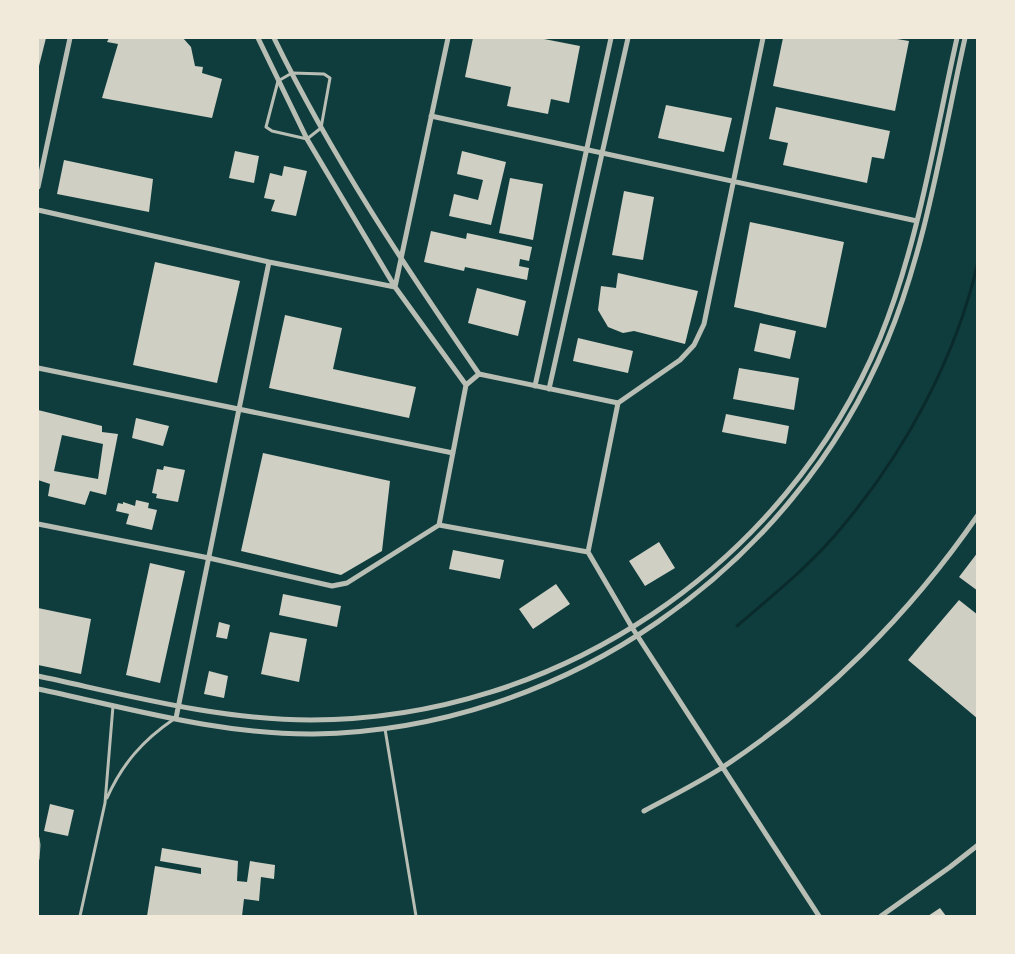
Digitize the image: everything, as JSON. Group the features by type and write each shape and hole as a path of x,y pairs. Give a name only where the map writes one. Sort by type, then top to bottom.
{"street":[{"path":"38,187 70,38"},
{"path":"258,38 307,139 395,287 466,385"},
{"path":"274,38 321,128 400,261 479,374 618,404"},
{"path":"395,287 448,38"},
{"path":"535,386 611,38"},
{"path":"549,389 628,38"},
{"path":"763,38 704,324 694,345 680,360 618,404 588,552 633,629 819,916"},
{"path":"38,676 178,706 266,719 355,719 400,714 443,706 528,680 569,662 633,629 691,588 745,540 792,487 823,444 851,398 880,339 910,245 957,38"},
{"path":"38,689 220,727 311,734 385,729 446,718 533,691 574,672 638,635 668,615 724,570 775,519 798,492 830,448 858,402 887,342 909,279 924,222 965,38"},
{"path":"948,80 955,81"},
{"path":"431,116 924,222"},
{"path":"930,159 938,161"},
{"path":"38,210 269,262 395,287"},
{"path":"910,245 918,247"},
{"path":"176,718 269,262"},
{"path":"38,368 452,453"},
{"path":"439,524 466,385 479,374"},
{"path":"851,398 858,402"},
{"path":"792,487 798,492"},
{"path":"644,811 722,767 828,687 866,650 946,559 978,515"},
{"path":"38,524 209,558 332,586 340,586 439,524 588,552"},
{"path":"113,692 113,705"},
{"path":"881,916 950,868 978,845"}],"lane":[{"path":"292,73 329,76 330,80 321,128 307,139 267,129 278,81 292,73"},
{"path":"80,916 105,804 113,705"},
{"path":"105,804 116,778 132,755 152,735 176,718"},
{"path":"385,729 416,916"},
{"path":"38,838 38,859"}],"building":[{"path":"38,38 46,38 38,70"},
{"path":"109,38 183,38 191,47 195,66 203,67 202,73 222,79 212,118 102,98 118,44 107,42"},
{"path":"473,38 539,38 580,46 569,103 551,99 548,114 507,106 511,87 465,77"},
{"path":"783,38 891,38 909,41 895,111 773,86"},
{"path":"666,105 732,118 724,152 658,138"},
{"path":"776,107 890,131 884,159 872,157 867,183 783,165 788,143 769,139"},
{"path":"235,151 259,156 254,183 229,178"},
{"path":"462,151 506,162 491,225 449,216 454,194 478,200 483,180 457,174"},
{"path":"64,160 153,179 149,212 57,194"},
{"path":"284,166 307,171 296,216 271,211 275,200 264,198 270,173 282,176"},
{"path":"510,178 543,184 533,240 499,233"},
{"path":"624,191 654,197 643,260 612,255"},
{"path":"750,222 844,242 826,328 734,307"},
{"path":"431,231 466,239 467,233 532,247 529,261 520,259 519,266 529,268 527,280 465,267 464,271 424,262"},
{"path":"155,262 240,281 217,383 133,365"},
{"path":"618,273 698,291 685,344 634,331 623,333 608,327 598,310 601,286 616,288"},
{"path":"477,288 526,301 518,336 468,323"},
{"path":"285,315 342,328 333,369 416,387 409,418 269,388"},
{"path":"760,323 796,331 790,359 754,351"},
{"path":"578,338 633,351 628,373 573,361"},
{"path":"739,368 799,378 794,410 733,399"},
{"path":"38,410 102,426 102,432 118,434 106,495 90,491 85,505 48,496 50,484 38,480","holes":["62,435 103,444 98,479 54,471"]},
{"path":"726,414 789,426 786,444 722,432"},
{"path":"136,418 169,426 163,446 132,438"},
{"path":"263,453 390,481 382,551 341,575 241,551"},
{"path":"164,466 185,470 178,502 156,498 157,494 152,493 157,469 163,470"},
{"path":"136,500 149,503 148,508 157,510 152,530 126,524 129,514 116,511 118,503 123,504 123,502 135,506"},
{"path":"659,542 675,568 645,586 629,561"},
{"path":"453,550 504,560 500,579 449,569"},
{"path":"978,552 978,591 959,577"},
{"path":"150,563 185,571 160,683 126,675"},
{"path":"556,584 570,604 533,629 519,609"},
{"path":"283,594 341,606 337,627 279,615"},
{"path":"959,600 978,615 978,719 908,660"},
{"path":"38,608 91,619 81,674 38,665"},
{"path":"219,622 230,625 227,639 216,637"},
{"path":"270,632 307,639 299,682 261,674"},
{"path":"209,671 228,676 224,698 204,694"},
{"path":"50,804 74,810 68,836 44,831"},
{"path":"162,848 238,861 237,881 247,882 250,861 275,865 274,879 261,877 259,901 244,899 242,916 147,916 155,866 201,874 201,868 160,861"},
{"path":"940,908 946,916 928,916"}],"waterway":[{"path":"737,626 818,554 842,527 887,467 907,436 942,368 968,298 978,262"}]}
